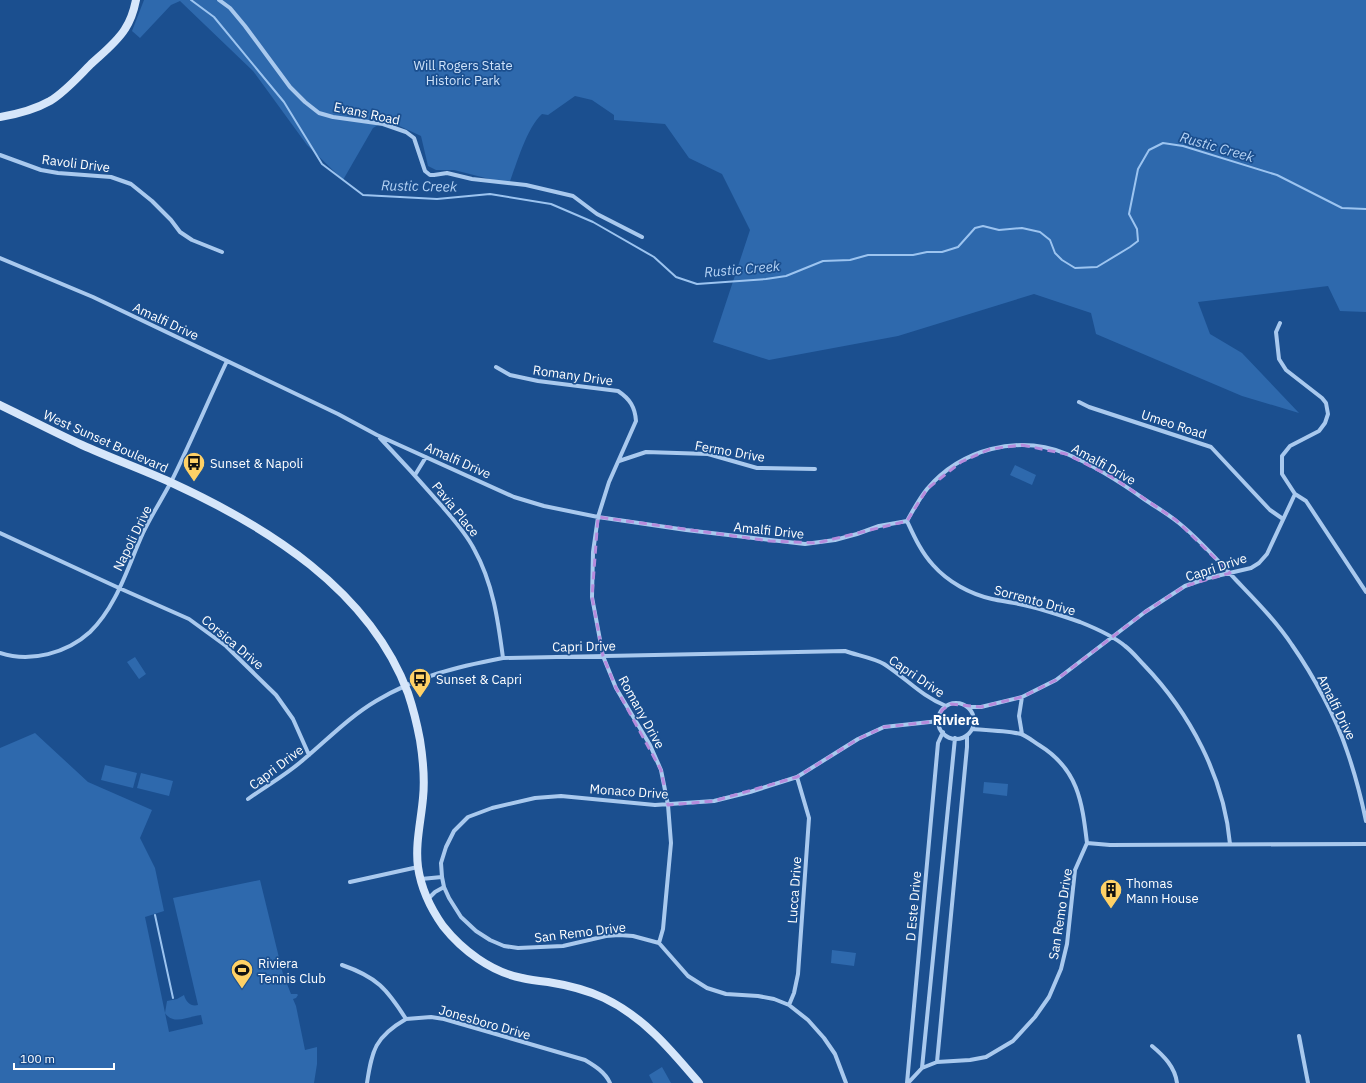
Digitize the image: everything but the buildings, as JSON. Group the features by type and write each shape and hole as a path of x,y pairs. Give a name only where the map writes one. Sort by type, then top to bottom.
{"main road":[{"path":"0,117 25,112 38,107 51,100 70,85 104,53 124,30 132,15 136,0"},
{"name":"West Sunset Boulevard","path":"0,405 80,444 171,482 239,517 268,533 341,592 363,618 389,654 405,686 415,719 423,760 423,795 417,851 418,867 428,899 445,928 471,954 506,974 523,979 551,982 580,989 603,997 625,1010 653,1031 699,1083"}],"street":[{"name":"Evans Road","path":"219,0 230,8 245,26 290,86 305,102 319,113 333,117 383,124 406,132 414,138 425,171 430,175 447,173 472,179 526,185 573,196 597,214 642,237"},
{"name":"Ravoli Drive","path":"0,155 41,170 58,174 111,177 131,184 152,201 171,220 180,232 192,240 222,252"},
{"name":"Amalfi Drive","path":"0,258 93,297 338,414 377,435 514,497 544,506 598,517 693,531 805,544 835,540 879,526 907,521 915,505 927,488 948,470 974,454 990,448 1022,445 1038,447 1066,454 1112,477 1176,520 1207,549 1273,620 1292,644 1307,668 1347,749 1357,782 1366,821"},
{"path":"1280,323 1276,332 1279,359 1286,370 1322,398 1326,403 1328,414 1325,423 1319,431 1290,446 1282,456 1282,474 1295,494 1306,500 1366,592"},
{"name":"Napoli Drive","path":"0,653 21,657 35,656 64,649 79,642 105,616 144,532 171,482 227,361"},
{"name":"Romany Drive","path":"496,367 510,375 538,381 618,391 626,396 633,404 636,421 609,482 598,517 593,552 592,597 603,656 616,688 650,745 661,770 668,805 671,843 663,929 659,943"},
{"name":"Umeo Road","path":"1079,402 1089,407 1212,447 1270,510 1283,519"},
{"name":"Pavia Place","path":"377,435 415,475 463,531 474,549 485,573 492,594 498,619 503,658"},
{"name":"Fermo Drive","path":"619,461 646,452 708,454 742,465 757,468 815,469"},
{"path":"415,475 426,457"},
{"name":"Capri Drive","path":"968,707 981,707 1022,697 1056,680 1145,612 1185,586 1208,578 1251,568 1267,554 1295,494"},
{"name":"Sorrento Drive","path":"907,521 917,543 932,564 945,577 959,586 975,594 991,599 1043,610 1080,622 1113,637 1126,646 1161,684 1193,731 1212,771 1219,792 1228,822 1230,844"},
{"name":"Corsica Drive","path":"0,533 189,619 226,646 276,695 293,719 309,755"},
{"name":"Capri Drive","path":"248,799 303,761 349,721 375,701 405,686 442,671 503,658 845,651 883,664 918,691 935,702 946,706"},
{"path":"1022,697 1019,716 1022,734"},
{"path":"957,703 968,707 974,717 972,729 967,735 961,738 946,735 943,732 939,721 942,710 946,706 957,703"},
{"name":"Monaco Drive","path":"444,887 441,863 446,847 454,831 468,818 492,808 535,798 561,796 655,805 714,801 750,792 797,777 858,739 884,727 939,721"},
{"path":"972,729 1022,734 1044,748 1062,764 1075,784 1083,809 1087,843 1110,845 1366,844"},
{"name":"D Este Drive","path":"908,1083 938,743 943,732"},
{"path":"937,1062 967,735"},
{"name":"D Este Drive","path":"922,1068 955,738"},
{"name":"Lucca Drive","path":"789,1005 794,993 798,974 809,818 797,777"},
{"name":"San Remo Drive","path":"908,1083 922,1068 937,1062 970,1060 986,1057 1012,1041 1035,1017 1049,997 1061,969 1067,944 1075,870 1087,843"},
{"path":"350,882 418,867"},
{"path":"421,879 442,876"},
{"path":"428,899 435,892 444,887"},
{"name":"San Remo Drive","path":"444,887 461,917 476,931 490,940 504,946 518,948 563,946 606,936 619,935 633,936 659,943"},
{"path":"659,943 688,976 707,988 726,994 758,996 774,999 789,1005 808,1020 824,1038 835,1054 846,1083"},
{"path":"342,965 378,982 388,992 406,1019 393,1026 383,1036 376,1047 371,1060 367,1083"},
{"name":"Jonesboro Drive","path":"406,1019 431,1017 444,1019 585,1060 597,1067 608,1078 610,1083"},
{"path":"1299,1036 1308,1083"},
{"path":"1152,1046 1165,1057 1171,1065 1178,1083"}],"highlighted area":[{"path":"1022,445 1066,454 1112,477 1176,520 1230,573 1185,586 1145,612 1056,680 1022,697 981,707 951,704 942,710 939,721 884,727 858,739 797,777 714,801 668,805 661,770 616,688 603,656 592,597 598,517 770,541 817,543 907,521 927,489 961,462 990,449"}],"green space":[{"name":"Will Rogers State Historic Park","path":"144,0 1366,0 1366,312 1340,311 1328,286 1198,302 1210,334 1242,353 1299,413 1242,396 1096,334 1091,313 1034,294 898,336 769,360 713,342 750,230 722,174 689,158 665,124 614,120 614,115 592,100 575,96 548,115 542,114 537,120 522,147 509,184 454,170 436,170 428,166 421,136 393,123 383,122 373,128 343,180 307,145 253,71 180,1 171,5 140,38 132,31"},
{"path":"1015,465 1036,475 1032,485 1010,475"},
{"path":"135,657 146,674 139,679 127,662"},
{"path":"35,733 88,782 152,810 140,838 155,868 164,911 145,917 165,1013 167,1001 177,999 184,995 189,1003 198,1005 173,898 260,880 283,974 291,994 298,995 293,999 296,1006 305,1050 317,1047 317,1064 314,1083 0,1083 0,748","holes":["165,1013 169,1017 177,1020 201,1015 203,1024 169,1032"]},
{"path":"105,765 137,773 133,788 101,780"},
{"path":"141,773 173,781 169,796 137,788"},
{"path":"984,782 1008,784 1007,796 983,793"},
{"path":"832,950 856,953 854,966 831,963"},
{"path":"662,1067 671,1083 653,1083 649,1075"}],"waterway":[{"name":"Rustic Creek","path":"191,0 214,17 284,102 322,164 363,195 437,199 490,194 551,204 593,222 654,257 676,277 697,284 786,276 823,261 850,260 868,255 913,255 927,252 942,252 958,247 975,228 983,226 999,230 1022,228 1040,232 1050,240 1055,253 1062,260 1075,268 1097,267 1138,241 1137,229 1129,214 1138,169 1149,150 1163,143 1183,146 1277,175 1342,208 1366,209"},
{"path":"155,915 173,998"}],"place":[{"name":"Sunset & Napoli","path":"194,482"},
{"name":"Sunset & Capri","path":"420,698"},
{"name":"Thomas Mann House","path":"1111,910"},
{"name":"Riviera Tennis Club","path":"242,990"}],"district":[{"name":"Riviera","path":"956,720"}]}
